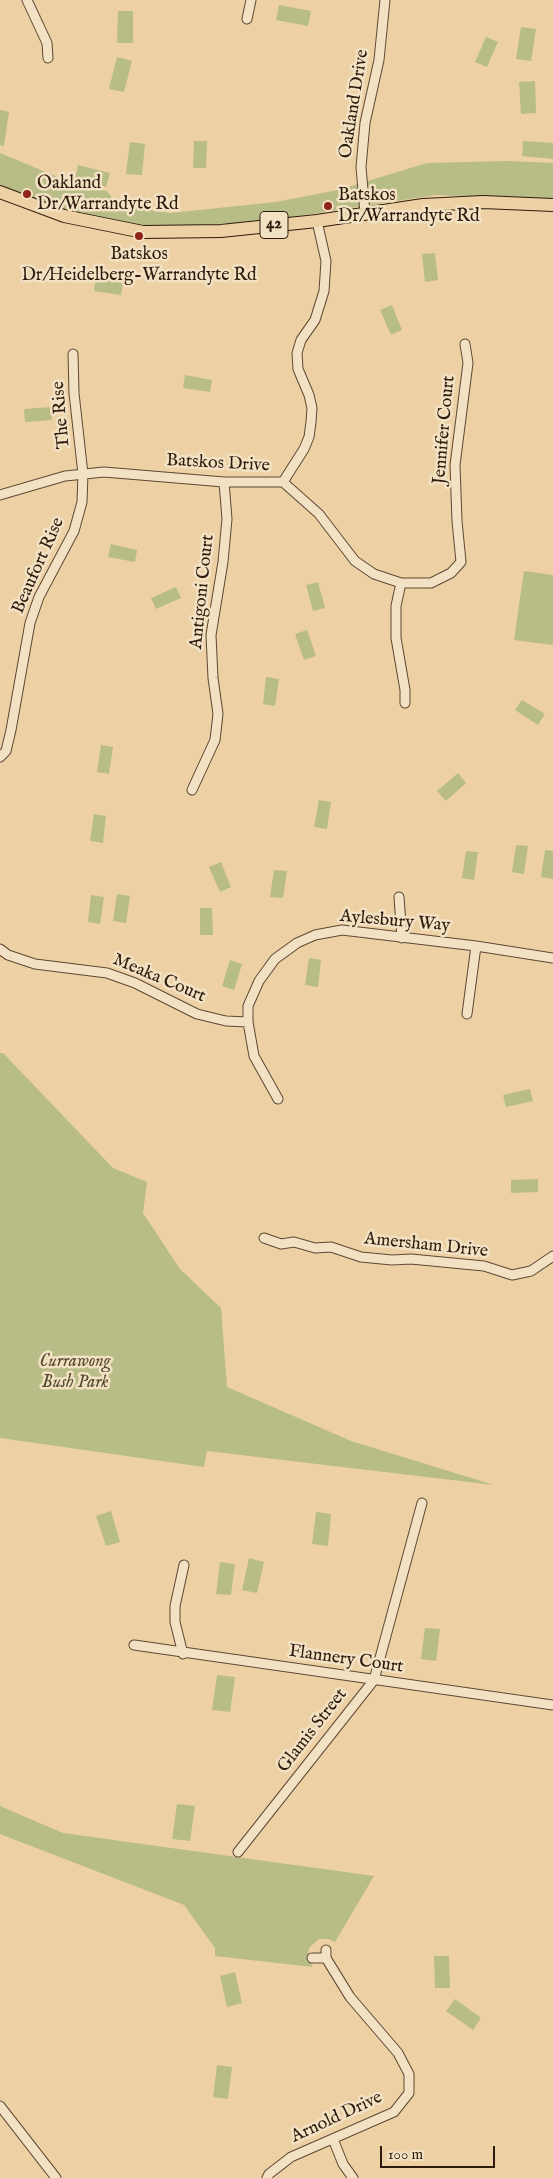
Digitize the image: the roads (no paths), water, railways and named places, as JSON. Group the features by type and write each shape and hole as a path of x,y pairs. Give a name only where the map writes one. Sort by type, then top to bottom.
{"main road":[{"name":"42","path":"0,192 64,216 143,232 221,231 317,221 423,205 483,202 553,205"}],"street":[{"path":"27,0 47,43 48,58"},
{"path":"247,19 251,0"},
{"name":"Oakland Drive","path":"365,214 361,167 362,149 365,123 379,60 385,0"},
{"name":"Batskos Drive","path":"0,496 65,476 104,472 224,482 283,482 304,449 309,437 311,422 312,408 309,395 298,369 296,353 301,340 318,312 324,291 326,261 317,221"},
{"name":"Jennifer Court","path":"283,482 319,514 355,561 374,574 401,583 431,583 450,573 462,562 462,548 457,521 455,465 468,363 465,344"},
{"name":"The Rise","path":"73,354 74,393 83,474"},
{"name":"Beaufort Rise","path":"0,757 6,751 12,730 30,623 39,597 74,531 82,502 83,474"},
{"name":"Antigoni Court","path":"192,790 215,740 218,714 212,678 211,635 223,562 227,519 224,482"},
{"path":"401,583 396,606 396,638 405,690 405,703"},
{"path":"399,897 402,938"},
{"name":"Aylesbury Way","path":"278,1099 254,1056 248,1022 248,1006 259,981 275,959 297,943 315,935 342,930 476,946 553,958"},
{"path":"467,1014 476,946"},
{"name":"Meaka Court","path":"0,949 8,955 35,964 108,973 135,983 197,1014 248,1022"},
{"name":"Amersham Drive","path":"264,1238 281,1244 294,1242 315,1248 331,1247 361,1257 392,1260 411,1259 484,1266 512,1275 531,1271 553,1256"},
{"name":"Glamis Street","path":"238,1852 374,1680 422,1503"},
{"path":"183,1654 175,1622 175,1606 184,1565"},
{"name":"Flannery Court","path":"134,1645 183,1654 553,1705"},
{"name":"Arnold Drive","path":"267,2178 269,2174 290,2157 394,2112 409,2093 409,2074 398,2053 350,1997 326,1954 312,1958"},
{"path":"0,2106 56,2178"},
{"path":"333,2139 343,2164 354,2178"}],"place":[{"name":"Oakland Dr/Warrandyte Rd","path":"27,194"},
{"name":"Batskos Dr/Warrandyte Rd","path":"328,206"},
{"name":"Batskos Dr/Heidelberg-Warrandyte Rd","path":"139,236"}],"park label":[{"name":"Currawong Bush Park","path":"75,1372"}]}
